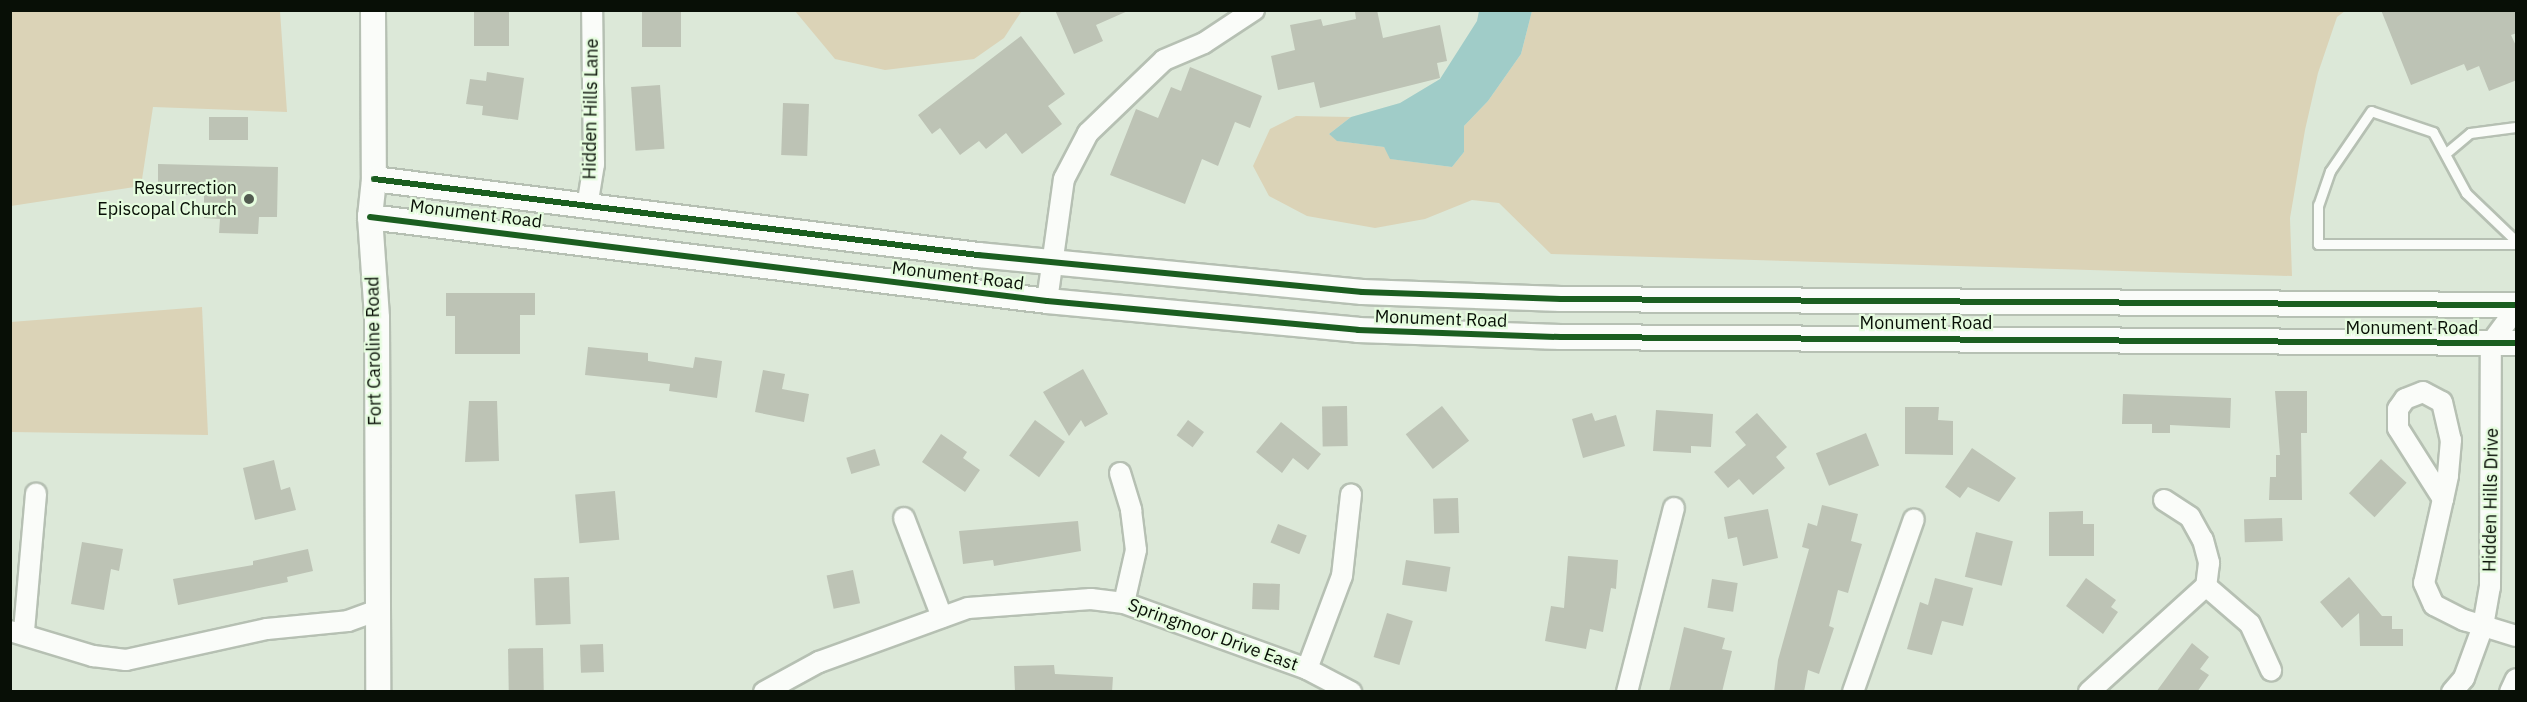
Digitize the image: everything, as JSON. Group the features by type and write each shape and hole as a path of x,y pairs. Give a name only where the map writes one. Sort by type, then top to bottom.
{"street":[{"name":"Fort Caroline Road","path":"373,10 374,179 370,217 376,318 378,692"},
{"name":"Hidden Hills Lane","path":"587,207 594,164 592,10"},
{"path":"1047,301 1064,179 1088,133 1164,60 1204,43 1254,10"},
{"name":"Monument Road","path":"374,179 1051,263 1362,292 1473,297 2517,307"},
{"path":"579,243 587,207"},
{"name":"Monument Road","path":"370,217 1047,301 1358,330 1472,335 2517,344"},
{"path":"666,255 671,217"},
{"path":"791,271 797,233"},
{"path":"2491,344 2517,307"},
{"name":"Hidden Hills Drive","path":"2452,692 2464,678 2483,626 2493,515 2491,344"},
{"path":"2443,499 2398,428 2398,409 2405,399 2423,392 2442,402 2451,440 2443,499 2424,583 2434,605 2483,626 2517,636"},
{"path":"1120,473 1131,510 1136,550 1124,603"},
{"path":"36,494 17,631 93,656 126,660 267,629 348,621 376,611"},
{"path":"1307,669 1342,576 1351,494"},
{"path":"2089,692 2206,586 2209,563 2203,540 2190,517 2164,500"},
{"path":"1627,692 1674,508"},
{"path":"904,518 942,617"},
{"path":"1853,692 1914,519"},
{"path":"2206,586 2250,624 2271,670"},
{"name":"Springmoor Drive East","path":"764,692 819,662 968,608 1032,600 1124,603 1307,669 1351,692"},
{"path":"2510,692 2517,678"}],"lane":[{"path":"2371,111 2433,132 2466,193 2517,243 2318,244 2318,204 2330,171 2371,111"},
{"path":"2446,153 2470,133 2517,127"}],"shaded area":[{"path":"11,10 280,11 287,112 153,107 141,186 11,206"},
{"path":"1021,10 1021,12 1004,38 974,59 885,70 835,59 795,11"},
{"path":"1532,11 2345,11 2337,17 2318,73 2305,130 2290,218 2292,276 1551,254 1499,203 1472,200 1425,219 1375,228 1307,216 1269,196 1253,166 1270,129 1296,116 1351,117 1329,134 1338,141 1384,147 1391,159 1452,167 1464,152 1464,126 1488,101 1521,54"},
{"path":"202,307 208,435 11,432 11,322"}],"water":[{"path":"1479,11 1532,11 1521,54 1488,101 1464,126 1464,152 1452,167 1390,159 1384,147 1337,141 1329,134 1351,117 1400,103 1440,79 1477,21"}],"building":[{"path":"474,10 509,10 509,46 474,46"},
{"path":"642,10 681,10 681,47 642,47"},
{"path":"1055,10 1130,10 1096,25 1103,41 1074,54"},
{"path":"1377,10 1383,38 1440,25 1447,61 1437,63 1440,78 1320,108 1314,82 1278,90 1271,56 1295,50 1290,25 1321,19 1323,26 1356,19 1355,12"},
{"path":"2381,10 2517,10 2517,33 2511,35 2517,48 2517,80 2489,91 2479,66 2467,71 2464,64 2411,85"},
{"path":"1021,36 1065,94 1048,106 1062,124 1022,154 1006,133 986,149 979,141 960,155 940,128 932,134 918,115"},
{"path":"1190,67 1262,96 1250,128 1235,122 1218,166 1202,159 1185,204 1110,175 1136,109 1158,118 1171,87 1181,91"},
{"path":"487,72 524,78 518,120 482,115 483,106 466,104 470,79 486,81"},
{"path":"660,85 664,149 636,151 631,87"},
{"path":"783,103 809,104 807,156 781,155"},
{"path":"209,117 248,117 248,140 209,140"},
{"path":"158,164 278,167 277,217 259,217 258,234 219,233 220,219 204,218 204,195 158,195"},
{"path":"446,293 535,293 535,315 520,315 520,354 455,354 455,316 446,316"},
{"path":"588,347 648,353 648,361 693,368 695,357 722,361 717,398 669,391 670,384 585,375"},
{"path":"1083,369 1108,414 1085,427 1081,420 1069,436 1043,392"},
{"path":"763,370 785,374 782,389 809,394 804,422 755,412"},
{"path":"2275,391 2307,391 2307,433 2301,433 2302,500 2269,500 2270,477 2276,477 2276,455 2280,455"},
{"path":"2123,394 2231,398 2230,428 2170,425 2170,433 2152,433 2152,424 2122,424"},
{"path":"469,401 497,401 499,461 465,462"},
{"path":"1322,406 1347,406 1348,446 1323,446"},
{"path":"1442,406 1469,441 1433,469 1406,434"},
{"path":"1905,407 1939,407 1938,420 1953,421 1953,455 1905,454"},
{"path":"1656,410 1713,414 1711,447 1691,446 1691,453 1653,451"},
{"path":"1592,413 1595,421 1616,415 1625,446 1583,458 1572,419"},
{"path":"1757,413 1787,447 1776,457 1785,468 1753,495 1739,479 1728,488 1714,472 1746,445 1735,432"},
{"path":"1035,420 1065,442 1039,477 1009,456"},
{"path":"1188,420 1204,432 1193,447 1177,435"},
{"path":"1281,422 1321,454 1308,470 1293,458 1282,473 1256,452"},
{"path":"1866,433 1879,465 1829,486 1816,453"},
{"path":"941,434 967,452 963,458 980,470 965,492 922,462"},
{"path":"1972,448 2016,478 1999,502 1968,487 1960,498 1945,487"},
{"path":"875,449 880,465 851,474 846,458"},
{"path":"2381,459 2407,483 2375,517 2349,493"},
{"path":"274,460 281,490 290,487 296,510 255,520 243,468"},
{"path":"615,491 619,540 579,543 575,494"},
{"path":"1458,498 1459,533 1434,534 1433,499"},
{"path":"1822,505 1858,514 1851,541 1862,544 1848,593 1838,590 1829,626 1834,628 1819,674 1808,670 1804,692 1774,692 1778,660 1809,549 1802,547 1808,523 1817,526"},
{"path":"1768,509 1778,558 1743,566 1737,537 1728,539 1724,517"},
{"path":"2083,511 2083,524 2094,524 2094,556 2049,556 2049,512"},
{"path":"2282,518 2283,541 2245,542 2244,519"},
{"path":"1078,521 1081,551 994,566 993,560 963,564 959,531"},
{"path":"1278,524 1307,536 1299,554 1271,543"},
{"path":"1976,532 2013,541 2002,586 1965,577"},
{"path":"82,542 123,549 119,571 111,569 104,610 71,604"},
{"path":"308,549 313,571 287,577 288,582 178,605 173,579 253,565 253,561"},
{"path":"1568,556 1618,560 1616,589 1611,588 1603,632 1590,629 1586,649 1545,641 1551,606 1564,608"},
{"path":"1406,560 1450,567 1447,592 1402,585"},
{"path":"853,570 860,603 834,609 827,576"},
{"path":"569,577 571,624 536,625 534,578"},
{"path":"2349,577 2382,616 2392,616 2392,629 2403,629 2403,646 2360,646 2359,613 2342,628 2320,602"},
{"path":"1935,578 1973,588 1963,626 1942,621 1932,655 1907,649 1920,602 1928,605"},
{"path":"2086,578 2116,600 2111,607 2118,612 2103,634 2066,606"},
{"path":"1712,579 1738,583 1733,612 1707,608"},
{"path":"1253,583 1280,584 1279,610 1252,609"},
{"path":"1387,613 1413,621 1399,665 1374,657"},
{"path":"1684,627 1725,638 1722,649 1732,651 1722,692 1669,692"},
{"path":"2192,643 2209,657 2200,669 2209,675 2197,692 2156,692"},
{"path":"603,644 604,672 581,673 580,645"},
{"path":"543,648 544,692 509,692 508,649"},
{"path":"1054,665 1055,674 1113,677 1112,692 1015,692 1014,666"}],"cycle path":[{"path":"374,179 978,255 1362,292 1561,299 2516,305"},
{"path":"370,217 1047,301 1358,330 1561,337 2516,343"}],"place":[{"name":"Resurrection Episcopal Church","path":"249,199"}]}
